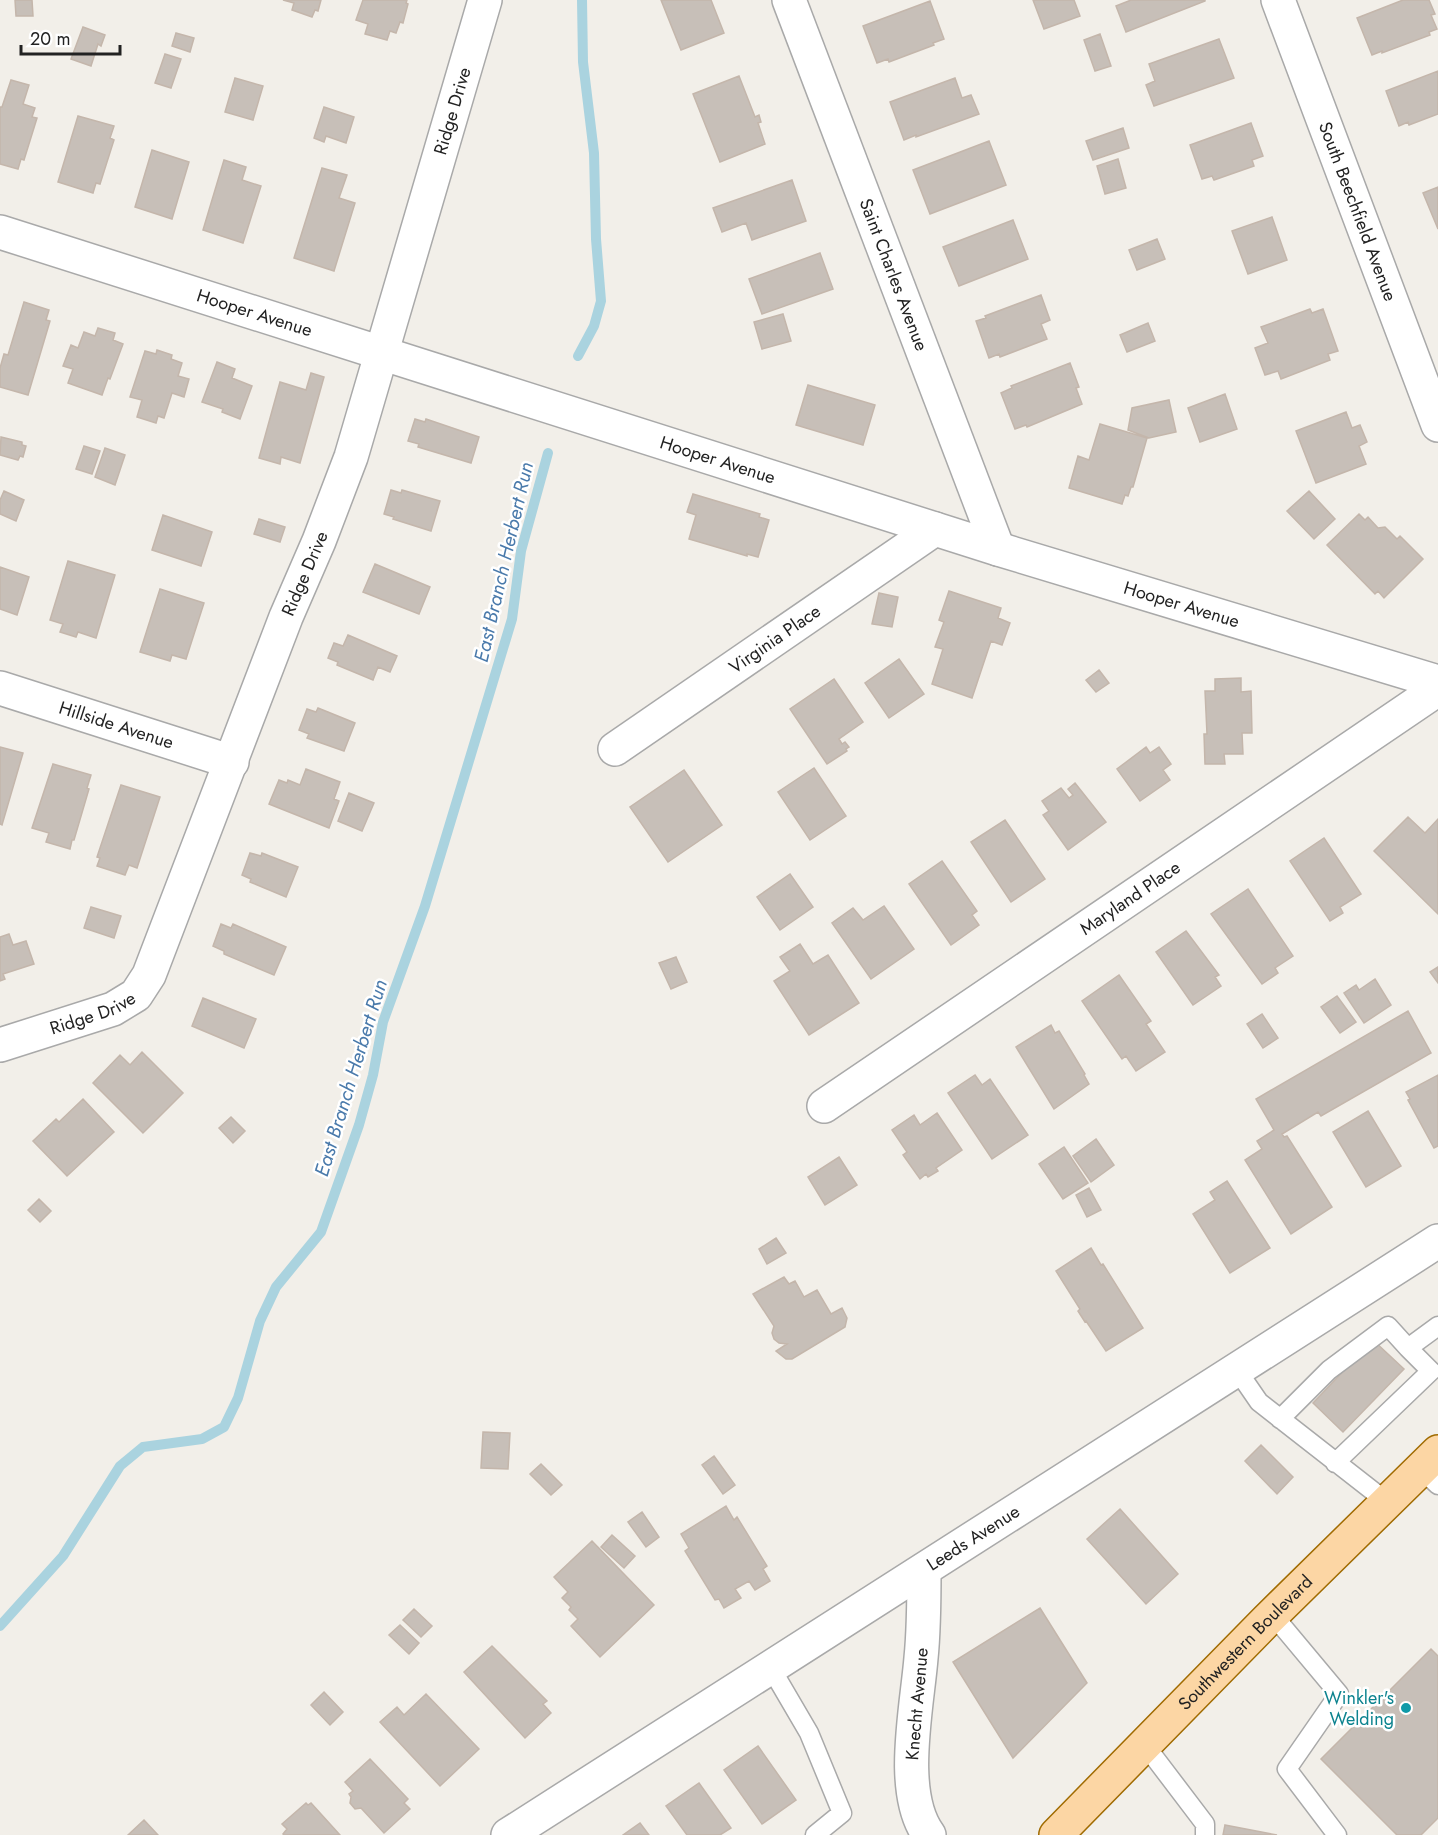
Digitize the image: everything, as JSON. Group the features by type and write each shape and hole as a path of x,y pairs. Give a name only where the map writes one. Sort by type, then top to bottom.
{"main road":[{"name":"Southwestern Boulevard","path":"1056,1835 1387,1502 1432,1468"}],"street":[{"name":"Ridge Drive","path":"0,1045 113,1009 136,995 149,975 286,617 319,542 351,456 485,0"},
{"name":"Saint Charles Avenue","path":"789,0 998,549"},
{"name":"South Beechfield Avenue","path":"1278,0 1438,424"},
{"name":"Hooper Avenue","path":"0,232 998,549 1438,682"},
{"name":"Virginia Place","path":"615,749 935,529"},
{"name":"Hillside Avenue","path":"0,688 232,762"},
{"name":"Maryland Place","path":"824,1106 1438,689"},
{"name":"Leeds Avenue","path":"508,1835 1237,1370 1436,1247"},
{"name":"Knecht Avenue","path":"924,1570 924,1624 911,1760 914,1795 920,1822 929,1835"}],"lane":[{"path":"1280,1419 1329,1370 1388,1326 1431,1371 1335,1463"},
{"path":"1408,1348 1438,1326"},
{"path":"1237,1370 1259,1402 1387,1502"},
{"path":"1273,1615 1339,1694 1287,1769 1337,1835"},
{"path":"771,1668 809,1733 842,1813 815,1835"},
{"path":"1144,1745 1205,1824 1205,1835"}],"building":[{"path":"15,0 32,0 33,16 16,16"},
{"path":"283,0 321,0 318,11 315,10 312,17 292,10 294,3"},
{"path":"363,0 407,0 403,23 400,22 396,33 390,31 387,40 365,34 368,24 356,20"},
{"path":"661,0 711,0 724,33 681,50"},
{"path":"1033,0 1074,0 1080,16 1044,29"},
{"path":"1131,0 1205,1 1126,32 1116,6"},
{"path":"1403,0 1429,0 1435,14 1431,15 1437,29 1429,32 1430,35 1372,55 1357,18"},
{"path":"930,1 944,39 889,62 888,59 877,63 863,26"},
{"path":"83,27 105,35 101,46 98,44 91,66 71,59"},
{"path":"176,33 194,38 190,52 172,46"},
{"path":"1100,34 1111,66 1095,71 1084,40"},
{"path":"1219,39 1234,78 1154,106 1146,85 1155,81 1149,64"},
{"path":"165,54 181,59 171,88 155,83"},
{"path":"1438,71 1438,114 1409,125 1408,122 1399,126 1386,91"},
{"path":"739,76 755,117 759,115 761,122 758,123 765,144 720,162 693,94"},
{"path":"235,78 263,86 253,120 225,112"},
{"path":"955,78 962,98 971,95 979,114 904,140 890,102"},
{"path":"11,80 29,85 23,104 35,108 32,117 37,118 24,160 21,159 18,169 0,164 0,107 2,107"},
{"path":"324,107 354,117 346,143 326,136 324,142 314,138"},
{"path":"78,116 114,126 110,138 114,140 100,184 96,183 93,193 58,182"},
{"path":"1251,123 1263,156 1252,160 1254,166 1214,180 1212,176 1202,179 1190,145"},
{"path":"1123,128 1129,148 1093,160 1086,141"},
{"path":"989,141 1006,185 930,214 913,170"},
{"path":"152,150 189,162 172,219 135,207"},
{"path":"1118,159 1126,188 1105,194 1097,166"},
{"path":"224,160 246,167 242,180 261,186 243,243 203,230"},
{"path":"322,168 347,175 339,198 355,203 334,271 294,258"},
{"path":"792,180 806,221 752,240 746,223 722,232 713,208"},
{"path":"1438,187 1438,229 1423,193"},
{"path":"1272,217 1287,260 1248,274 1232,231"},
{"path":"1013,220 1028,259 959,286 943,247"},
{"path":"1157,239 1165,259 1137,270 1129,250"},
{"path":"820,253 833,289 762,314 749,279"},
{"path":"1041,295 1050,320 1041,324 1047,339 1000,357 999,354 989,358 976,321"},
{"path":"24,302 49,310 46,320 50,321 28,395 0,387 0,368 4,354 8,355"},
{"path":"1310,309 1312,313 1323,309 1338,351 1328,354 1330,360 1281,379 1278,371 1265,375 1255,348 1268,343 1261,327"},
{"path":"783,314 791,341 762,349 754,322"},
{"path":"1148,323 1155,341 1127,352 1120,335"},
{"path":"98,328 115,333 113,340 123,344 102,395 68,383 73,369 63,366 71,345 78,348 84,332 95,336"},
{"path":"157,350 172,355 171,359 182,363 178,376 189,379 184,397 172,393 164,418 158,416 156,423 137,417 142,400 130,397 145,351 156,354"},
{"path":"217,362 235,369 232,378 252,386 240,419 222,412 223,409 202,402"},
{"path":"1070,363 1079,387 1076,388 1082,404 1027,427 1026,425 1015,429 1001,393 1012,388 1011,386"},
{"path":"311,373 324,377 300,463 281,457 280,464 259,458 280,382 306,390"},
{"path":"808,385 875,405 863,445 796,425"},
{"path":"1225,394 1237,429 1200,442 1188,408"},
{"path":"1169,400 1176,432 1149,438 1128,430 1132,408"},
{"path":"1346,412 1352,428 1360,425 1367,442 1359,446 1366,464 1316,483 1296,431"},
{"path":"415,419 425,422 426,419 479,437 471,463 418,447 419,444 408,441"},
{"path":"1100,424 1147,438 1133,487 1128,496 1125,495 1122,504 1069,488 1078,456 1089,460"},
{"path":"1,437 22,442 22,445 26,446 23,457 20,456 18,460 0,455"},
{"path":"84,446 100,451 92,474 76,469"},
{"path":"105,448 125,455 115,485 95,477"},
{"path":"391,490 401,493 402,490 440,501 431,531 384,514"},
{"path":"4,491 24,500 16,521 0,514 0,500"},
{"path":"1309,491 1335,519 1314,539 1287,511"},
{"path":"693,494 760,514 759,517 769,520 758,557 747,554 747,556 689,539 696,515 687,512"},
{"path":"1359,514 1365,520 1368,517 1378,528 1385,527 1397,539 1400,536 1423,559 1384,598 1378,591 1375,594 1327,545"},
{"path":"163,515 212,532 201,566 152,550"},
{"path":"259,519 285,527 280,542 254,534"},
{"path":"68,561 115,575 96,638 78,632 76,637 60,632 63,624 50,620"},
{"path":"375,564 430,587 419,614 363,592"},
{"path":"0,567 29,577 17,615 0,609"},
{"path":"160,589 204,603 186,659 172,655 170,661 140,652"},
{"path":"949,591 1001,608 998,618 1010,623 1002,645 991,641 972,698 932,684 943,649 935,647 944,622 939,620"},
{"path":"879,593 898,597 892,627 872,624"},
{"path":"348,635 397,656 390,672 378,667 373,680 337,665 338,662 328,658 334,643 343,646"},
{"path":"899,659 924,694 889,718 865,683"},
{"path":"1099,670 1109,683 1096,692 1086,680"},
{"path":"1241,678 1241,692 1251,691 1252,733 1242,733 1243,754 1224,754 1225,764 1205,764 1204,734 1207,734 1205,691 1215,691 1215,679"},
{"path":"834,679 863,722 839,739 842,744 845,742 849,747 847,751 827,764 790,709"},
{"path":"318,708 355,723 344,751 307,738 309,734 299,730 307,709 316,712"},
{"path":"0,747 23,753 2,825 0,824"},
{"path":"1146,747 1150,753 1159,747 1171,764 1163,770 1170,780 1140,801 1117,769"},
{"path":"53,764 91,775 87,788 89,789 70,849 46,842 49,833 32,828"},
{"path":"814,768 846,816 810,840 778,792"},
{"path":"306,769 340,782 334,799 339,801 329,828 269,804 279,780 287,783 288,780 300,785"},
{"path":"684,770 722,825 668,862 630,807"},
{"path":"1075,783 1106,822 1068,850 1043,815 1049,811 1042,801 1061,788 1069,798 1073,795 1068,789"},
{"path":"121,785 160,797 137,868 129,865 125,875 97,866 100,858 97,857"},
{"path":"349,793 374,803 362,831 338,821"},
{"path":"1408,817 1425,833 1438,819 1438,914 1374,851"},
{"path":"1005,820 1045,879 1011,902 971,842"},
{"path":"1324,838 1361,894 1340,907 1343,913 1330,921 1290,861"},
{"path":"250,853 261,856 262,853 298,867 286,897 250,882 251,879 242,875"},
{"path":"942,861 977,911 972,915 979,925 951,945 909,884"},
{"path":"790,874 813,907 780,930 757,897"},
{"path":"1248,889 1293,956 1275,968 1278,973 1262,984 1211,914"},
{"path":"884,906 914,949 871,979 832,923 853,908 863,920"},
{"path":"91,907 121,916 114,938 84,928"},
{"path":"221,924 231,928 233,924 286,947 274,975 224,954 224,951 213,946"},
{"path":"1186,931 1219,975 1215,977 1221,986 1193,1005 1156,952"},
{"path":"9,934 13,945 26,941 34,964 3,974 5,979 0,981 0,937"},
{"path":"800,944 813,964 828,955 859,1003 809,1035 774,981 790,971 780,957"},
{"path":"676,957 687,982 671,989 659,963"},
{"path":"1438,967 1438,983 1430,972"},
{"path":"1119,975 1151,1021 1146,1024 1165,1052 1136,1071 1126,1056 1122,1059 1082,1001"},
{"path":"1375,979 1391,1005 1364,1023 1344,993 1356,985 1359,990"},
{"path":"1337,996 1356,1022 1340,1033 1321,1007"},
{"path":"203,998 256,1019 244,1048 192,1026"},
{"path":"1408,1011 1431,1053 1321,1116 1318,1112 1282,1134 1284,1137 1287,1136 1332,1207 1291,1234 1245,1160 1262,1149 1257,1141 1274,1130 1256,1099"},
{"path":"1262,1014 1278,1038 1263,1048 1247,1024"},
{"path":"1051,1025 1055,1033 1059,1031 1089,1084 1054,1109 1016,1047"},
{"path":"142,1052 183,1093 143,1133 93,1083 120,1055 130,1065"},
{"path":"975,1075 982,1085 990,1079 1028,1135 992,1159 948,1093"},
{"path":"1438,1075 1438,1146 1434,1148 1406,1092"},
{"path":"83,1099 114,1132 67,1176 33,1141 56,1119 59,1122"},
{"path":"1368,1111 1401,1166 1366,1187 1333,1132"},
{"path":"937,1113 962,1150 936,1168 938,1171 928,1177 926,1174 920,1179 903,1155 907,1152 892,1130 914,1115 920,1125"},
{"path":"231,1117 245,1131 233,1143 219,1128"},
{"path":"1096,1139 1114,1165 1091,1182 1073,1156"},
{"path":"1064,1147 1088,1183 1063,1199 1039,1164"},
{"path":"839,1157 857,1185 825,1205 808,1177"},
{"path":"1227,1181 1270,1248 1230,1273 1193,1214 1215,1200 1210,1192"},
{"path":"1089,1188 1101,1210 1087,1217 1076,1195"},
{"path":"39,1199 51,1211 40,1222 28,1210"},
{"path":"776,1238 786,1253 767,1264 759,1249"},
{"path":"1091,1248 1143,1328 1106,1351 1078,1311 1080,1309 1056,1271"},
{"path":"784,1277 789,1284 795,1281 804,1297 817,1290 831,1314 842,1308 847,1318 845,1327 792,1359 786,1359 776,1351 787,1344 779,1343 774,1339 772,1333 774,1326 753,1294"},
{"path":"1373,1340 1404,1369 1343,1432 1313,1403"},
{"path":"483,1432 510,1433 508,1469 481,1468"},
{"path":"1261,1445 1293,1477 1277,1494 1245,1461"},
{"path":"714,1456 735,1485 723,1494 702,1465"},
{"path":"541,1464 562,1485 551,1495 530,1474"},
{"path":"726,1506 734,1520 737,1517 767,1566 763,1569 770,1581 755,1590 749,1581 735,1589 741,1598 724,1608 719,1599 715,1600 685,1551 689,1548 681,1534"},
{"path":"1120,1509 1178,1574 1146,1604 1087,1539"},
{"path":"642,1512 659,1537 646,1547 628,1522"},
{"path":"612,1535 635,1556 624,1568 601,1547"},
{"path":"592,1541 654,1605 600,1657 571,1626 578,1619 562,1598 568,1592 554,1577"},
{"path":"1040,1608 1087,1683 1013,1758 953,1662"},
{"path":"414,1609 432,1626 421,1637 403,1620"},
{"path":"400,1625 419,1643 409,1654 389,1635"},
{"path":"492,1646 547,1701 543,1704 551,1713 525,1738 464,1672"},
{"name":"Winkler's Welding","path":"1431,1649 1438,1656 1438,1818 1421,1835 1397,1835 1321,1759"},
{"path":"324,1692 343,1712 330,1725 311,1705"},
{"path":"426,1694 479,1749 440,1786 380,1722 397,1707 404,1715"},
{"path":"758,1746 796,1800 762,1824 724,1770"},
{"path":"370,1759 408,1799 404,1803 410,1809 384,1833 361,1808 355,1809 350,1803 349,1794 353,1791 345,1782"},
{"path":"699,1783 731,1828 720,1835 687,1835 666,1806"},
{"path":"306,1803 308,1805 311,1803 340,1835 284,1835 287,1829 282,1824"},
{"path":"144,1820 158,1835 128,1835"},
{"path":"640,1823 649,1835 623,1835"},
{"path":"1225,1825 1277,1835 1223,1835"}],"waterway":[{"name":"East Branch Herbert Run","path":"578,356 594,326 601,301 596,239 594,153 583,62 582,0"},
{"name":"East Branch Herbert Run","path":"0,1626 63,1556 120,1466 143,1447 202,1439 224,1427 238,1398 260,1321 276,1287 321,1232 359,1125 373,1075 383,1022 425,906 512,619 521,551 548,453"}],"place":[{"name":"Winkler's Welding","path":"1406,1708"}]}
